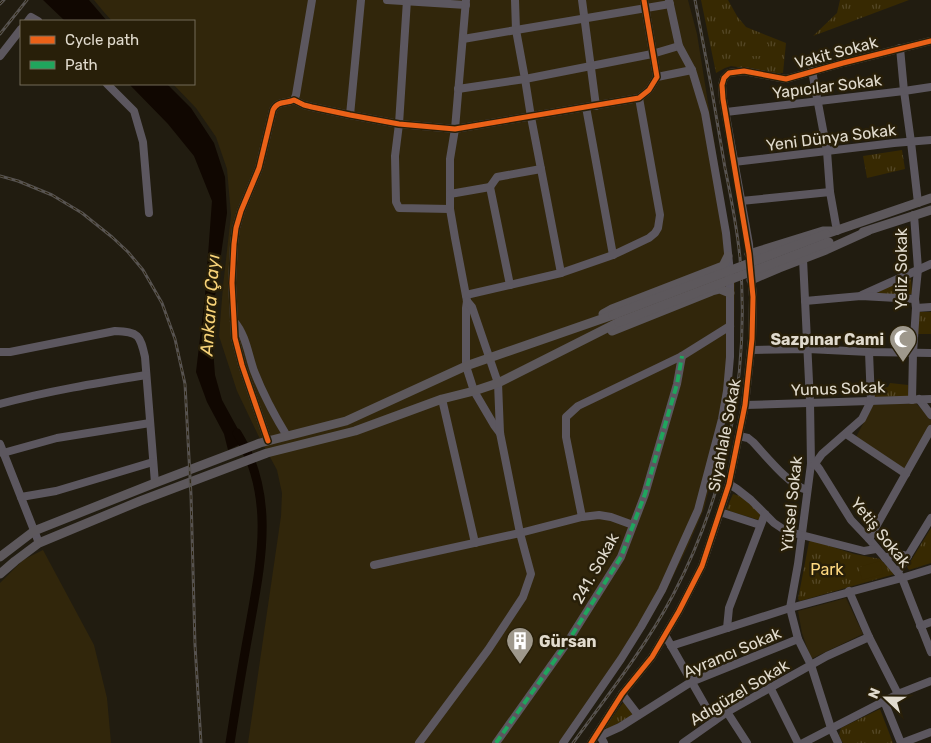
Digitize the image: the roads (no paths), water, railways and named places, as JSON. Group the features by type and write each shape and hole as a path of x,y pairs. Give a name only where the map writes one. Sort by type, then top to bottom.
{"main road":[{"path":"749,254 823,231 836,231 931,198"},
{"path":"751,280 868,231 931,210"},
{"path":"828,238 836,231"},
{"path":"0,557 34,531 264,442 346,421 466,366 585,325 616,318 828,238 868,231"},
{"path":"771,247 763,254 764,261 769,267 779,268"},
{"path":"585,325 612,309 722,266 728,256"},
{"path":"699,275 712,275 718,278 720,286 712,291"},
{"path":"590,336 610,332 712,291 720,289 730,293"},
{"path":"0,574 15,560 39,543 140,501 267,453 355,431 442,399 498,383 590,336 616,318"}],"street":[{"path":"294,100 312,0"},
{"path":"350,115 361,0"},
{"path":"387,0 466,2 455,129 450,158 450,209 467,298 466,366 474,391 500,433"},
{"path":"515,0 516,30 561,273"},
{"path":"582,0 596,106"},
{"path":"407,1 399,124 394,156 396,202 399,208 450,209"},
{"path":"463,39 585,18 645,4 670,2 679,46 692,70 704,114 726,233 730,293 730,357 727,391 722,419 698,510 650,612 621,659 563,743"},
{"path":"264,442 235,338 232,283 234,244 238,220 259,168 274,108 280,103 294,100 312,107 399,124 455,129 639,98 650,90 657,76 645,4"},
{"path":"0,56 20,30"},
{"name":"Vakit Sokak","path":"726,112 722,85 724,78 729,72 744,72 786,79 931,41"},
{"path":"458,89 526,80 591,65 652,54 679,46"},
{"path":"900,48 918,203"},
{"path":"657,76 692,70"},
{"path":"812,71 827,151 830,192 836,231"},
{"path":"107,85 134,111 143,142 149,213"},
{"name":"Yapıcılar Sokak","path":"726,112 931,87"},
{"path":"467,298 510,285 561,273 613,255 649,238 654,233 658,228 660,215 639,98"},
{"path":"586,107 613,255"},
{"name":"Siyahlale Sokak","path":"591,743 601,737 622,694 652,657 679,611 702,566 729,484 745,406 751,350 752,297 749,254 726,112"},
{"name":"Yeni Dünya Sokak","path":"734,162 931,140"},
{"path":"450,194 490,187 497,177 541,169"},
{"path":"490,187 510,285"},
{"path":"741,201 830,192"},
{"name":"Yeliz Sokak","path":"914,215 918,270 913,353 915,400"},
{"name":"Yüksel Sokak","path":"803,259 813,464 807,490 790,608 798,639 811,665 831,728 838,743"},
{"path":"861,296 931,264"},
{"path":"805,301 861,296 915,299"},
{"path":"419,743 488,650 522,597 531,574 520,533 500,433 498,383 472,307 467,298"},
{"path":"916,308 931,307"},
{"path":"234,321 241,331 266,399 287,436"},
{"path":"582,517 566,437 566,417 578,406 682,356 730,326"},
{"path":"0,352 10,352 115,330 136,335 141,340 145,357 155,483"},
{"path":"751,350 808,349 931,353"},
{"path":"813,464 862,419 872,401 870,352"},
{"name":"241. Sokak","path":"496,743 567,643 621,557 645,494 677,384 682,356"},
{"path":"0,404 30,396 146,375"},
{"path":"442,399 475,543"},
{"name":"Yunus Sokak","path":"745,406 810,402 931,399"},
{"path":"915,400 931,415"},
{"path":"3,453 57,438 150,423"},
{"path":"869,539 931,429"},
{"path":"846,434 906,474"},
{"path":"739,436 748,438 790,480 807,490"},
{"path":"0,444 39,543"},
{"path":"21,497 56,491 153,462"},
{"name":"Yetiş Sokak","path":"813,464 820,470 851,520 900,575 931,652"},
{"path":"729,484 751,500 774,523 786,531 864,550 876,549"},
{"path":"720,512 760,525"},
{"path":"727,628 729,608 765,514"},
{"path":"374,565 520,533 582,517 599,515 634,525"},
{"path":"900,575 908,556 931,518"},
{"path":"885,558 891,555 908,556"},
{"path":"671,646 790,608 900,575 931,568"},
{"path":"849,591 869,637 898,694"},
{"path":"920,626 931,622"},
{"path":"665,635 714,721"},
{"name":"Adıgüzel Sokak","path":"688,742 727,712 827,656 869,637"},
{"name":"Ayrancı Sokak","path":"601,737 691,682 798,639"},
{"path":"803,743 898,694 931,681"},
{"path":"771,688 798,743"},
{"path":"622,694 638,715"},
{"path":"884,701 902,743 931,732"},
{"path":"727,712 747,743"}],"water":[{"path":"43,0 89,0 106,20 64,20"},
{"path":"130,85 168,85 191,108 214,143 225,177 227,213 211,324 215,375 222,400 245,442 228,450 224,434 207,402 196,372 205,296 212,201 194,156 168,124"}],"waterway":[{"name":"Ankara Çayı","path":"230,743 258,579 262,530 261,505 257,481 249,457 237,433"}],"railway":[{"path":"0,4 4,0"},
{"path":"0,34 27,0"},
{"path":"573,743 613,689 673,595 692,556 708,515 721,474 731,431 741,345 742,301 740,258 734,213 695,0"},
{"path":"0,176 52,195 82,213 112,237 143,270 162,303 175,339 185,384 191,495 195,645 201,743"}],"place":[{"name":"Sazpınar Cami","path":"903,363"},
{"name":"Gürsan","path":"520,665"}],"park label":[{"name":"Park","path":"827,569"}]}
